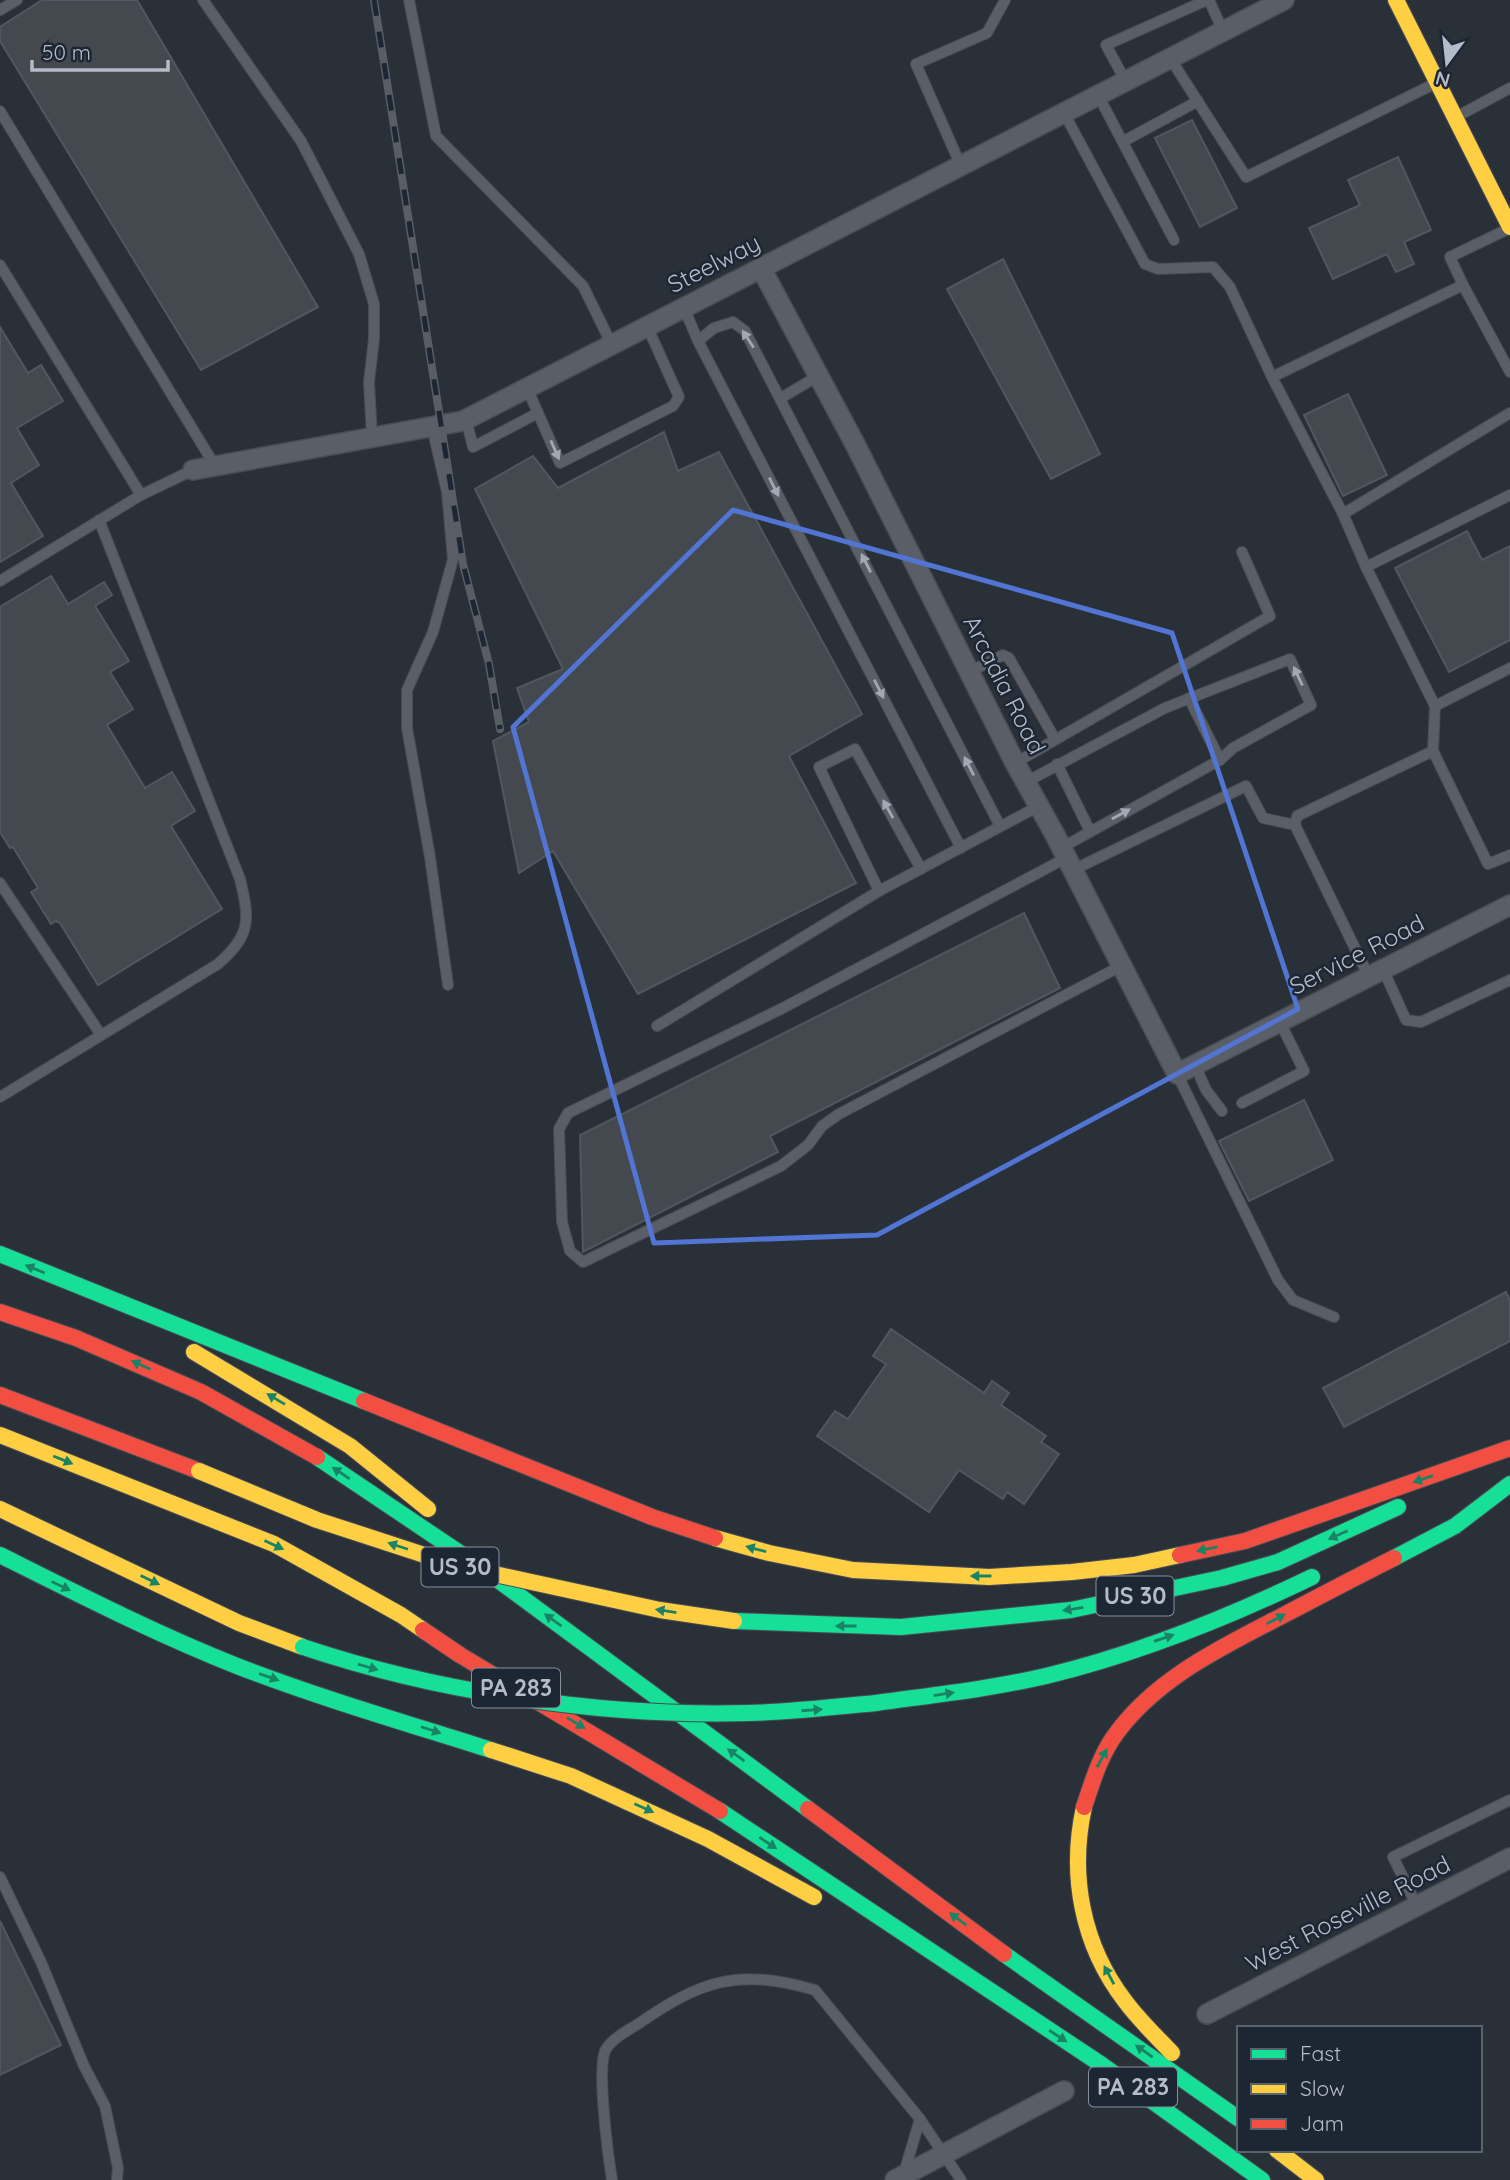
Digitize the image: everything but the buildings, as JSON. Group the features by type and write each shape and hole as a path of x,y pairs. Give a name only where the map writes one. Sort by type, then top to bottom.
{"main road":[{"path":"1396,0 1510,228"},
{"path":"0,1254 652,1517 743,1546 853,1570 989,1577 1134,1565 1245,1541 1510,1450"},
{"path":"70,1283 228,1371 350,1446 419,1500 479,1566"},
{"name":"PA 283","path":"0,1312 76,1338 201,1392 309,1451 479,1566 1037,1978 1237,2117"},
{"name":"US 30","path":"0,1395 199,1471 317,1520 458,1566 660,1610 734,1621 862,1626 956,1623 1071,1610 1209,1581 1278,1562 1428,1493 1510,1450"},
{"name":"PA 283","path":"0,1434 274,1544 330,1573 401,1615 460,1656 688,1790 1102,2065 1262,2180"},
{"path":"1450,1508 1510,1479"},
{"path":"1216,2101 1132,2010 1111,1982 1092,1943 1081,1909 1076,1870 1077,1838 1084,1804 1098,1766 1117,1732 1143,1704 1178,1674 1212,1652 1455,1526 1510,1485"},
{"name":"US 30","path":"0,1510 239,1623 367,1668 504,1695 615,1708 707,1713 815,1710 876,1703 995,1685 1070,1669 1209,1622 1330,1568"},
{"path":"0,1555 132,1621 238,1666 349,1705 571,1776 708,1839 1001,1999"},
{"path":"1280,2152 1317,2180"}],"street":[{"name":"Steelway","path":"193,470 467,419 1284,0"},
{"name":"Arcadia Road","path":"761,268 856,446 1015,763 1177,1074"},
{"name":"Service Road","path":"1195,1065 1510,905"},
{"path":"1177,1074 1195,1065"},
{"name":"West Roseville Road","path":"1207,2014 1510,1858"},
{"path":"899,2178 1064,2091"}],"lane":[{"path":"0,10 16,0"},
{"path":"203,0 301,141 359,254 374,304 374,340 369,382 372,438"},
{"path":"409,0 436,136 583,286 612,345"},
{"path":"961,166 916,64 987,33 1005,0"},
{"path":"1125,80 1107,46 1208,0 1223,31"},
{"path":"1170,58 1246,177 1437,82"},
{"path":"1455,118 1510,88"},
{"path":"1098,95 1174,240"},
{"path":"1124,141 1198,102"},
{"path":"0,111 215,466"},
{"path":"1064,113 1145,264 1158,269 1213,267 1230,287 1435,706 1433,751 1488,864 1510,855"},
{"path":"1510,228 1450,257 1510,372"},
{"path":"0,265 141,495"},
{"path":"1272,377 1463,285"},
{"path":"684,308 698,341 961,848"},
{"path":"698,341 714,328 733,322 745,331 1000,826"},
{"path":"527,388 560,463 673,406 679,397 647,326"},
{"path":"781,398 818,376"},
{"path":"1343,514 1510,413"},
{"path":"467,419 473,447 538,414"},
{"path":"432,427 447,492 453,559 433,632 408,690 407,728 430,857 448,985"},
{"name":"Steelway","path":"0,581 141,495 193,470"},
{"path":"1366,567 1510,495"},
{"path":"0,1097 218,964 236,948 245,931 247,908 240,879 99,520"},
{"path":"1015,763 1270,615 1242,552"},
{"path":"969,671 1003,656 1009,658 1055,739"},
{"path":"1026,782 1189,698 1290,659 1311,705 1233,748 1220,760 1090,831 1067,859"},
{"path":"1435,706 1510,668"},
{"path":"1189,698 1220,760"},
{"path":"879,891 819,767 855,748 921,869"},
{"path":"1433,751 1297,816 1295,825 1376,973 1406,1020 1420,1022 1510,980"},
{"path":"1057,764 1090,831"},
{"path":"1121,966 839,1114 822,1126 808,1145 781,1166 583,1262 570,1251 562,1222 559,1171 559,1129 568,1113 781,1009 1067,859 1246,786 1263,818 1295,825"},
{"path":"657,1026 879,891 1039,806"},
{"path":"0,883 101,1035"},
{"path":"1242,1103 1304,1071 1280,1022"},
{"path":"1195,1065 1206,1090 1222,1111"},
{"path":"1177,1074 1278,1280 1293,1300 1334,1317"},
{"path":"1417,1906 1393,1857 1510,1800"},
{"path":"0,1877 41,1962 84,2066 105,2106 118,2168 117,2180"},
{"path":"612,2180 606,2139 603,2075 606,2050 613,2041 688,1993 716,1982 733,1979 766,1980 815,1990 920,2119 961,2180"},
{"path":"899,2178 920,2119"}],"highlighted area":[{"path":"733,510 1172,633 1298,1009 877,1235 654,1243 513,727"}],"railway":[{"path":"374,0 463,564 489,664 500,729"}],"traffic: fast":[{"path":"0,1254 364,1401"},
{"path":"317,1457 479,1566 808,1809"},
{"path":"1394,1558 1455,1526 1510,1484"},
{"path":"734,1621 901,1627 1071,1610 1222,1578 1278,1562 1398,1507"},
{"path":"0,1555 147,1627 237,1666 331,1700 491,1750"},
{"path":"876,1703 1004,1685 1080,1667 1181,1634 1312,1577"},
{"path":"303,1647 410,1677 466,1689 580,1706 637,1711 749,1713 876,1703"},
{"path":"720,1811 1102,2065 1262,2180"},
{"path":"1004,1954 1237,2118"}],"traffic: slow":[{"path":"1396,0 1510,227"},
{"path":"194,1352 350,1446 428,1509"},
{"path":"0,1435 274,1544 423,1630"},
{"path":"199,1471 317,1520 458,1566 660,1610 734,1621"},
{"path":"0,1509 239,1623 303,1647"},
{"path":"715,1538 769,1553 853,1570 989,1577 1134,1565 1180,1555"},
{"path":"491,1750 571,1776 708,1839 814,1897"},
{"path":"1084,1807 1078,1858 1079,1884 1089,1933 1098,1957 1125,2001 1172,2053"},
{"path":"1280,2152 1316,2180"}],"traffic: jam":[{"path":"0,1312 76,1338 201,1392 317,1457"},
{"path":"0,1395 199,1471"},
{"path":"364,1401 652,1517 715,1538"},
{"path":"1180,1555 1245,1541 1510,1448"},
{"path":"1084,1807 1100,1763 1113,1738 1129,1717 1168,1682 1234,1641 1394,1558"},
{"path":"423,1630 720,1811"},
{"path":"808,1809 1004,1954"}]}
